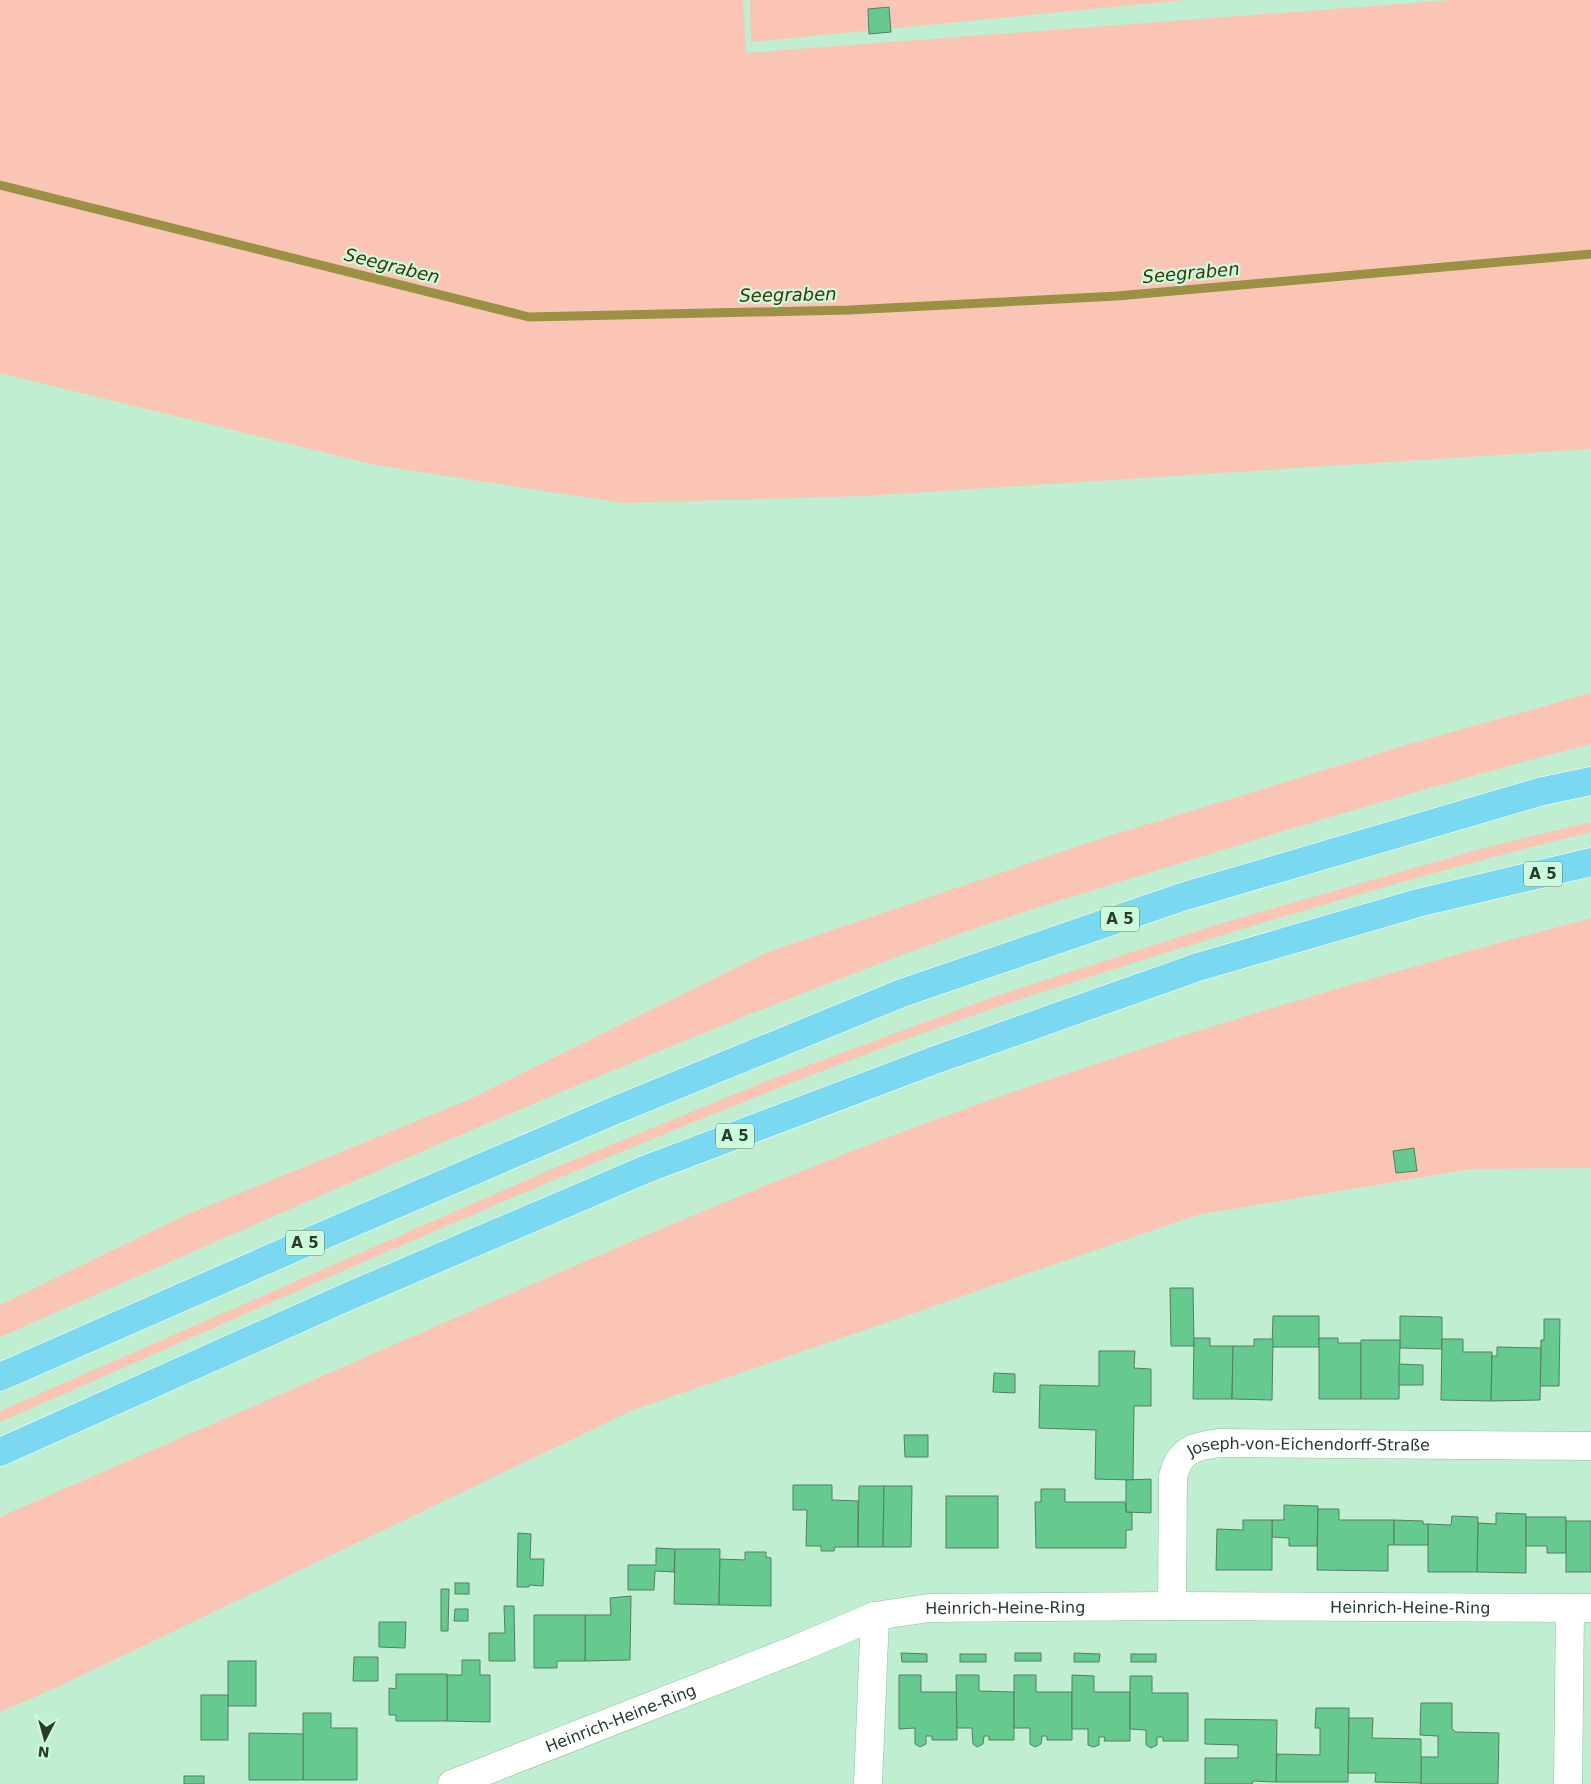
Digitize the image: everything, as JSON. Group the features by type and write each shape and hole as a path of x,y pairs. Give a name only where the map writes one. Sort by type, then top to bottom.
{"highway":[{"path":"1539,792 1591,772"},
{"name":"A 5","path":"0,1377 319,1237 611,1112 902,993 1182,897 1539,792 1591,781"},
{"name":"A 5","path":"0,1452 347,1297 644,1170 926,1063 1198,967 1418,903 1591,862"},
{"path":"1494,886 1591,880"}],"street":[{"name":"Joseph-von-Eichendorff-Straße","path":"1172,1606 1173,1478 1176,1464 1186,1452 1198,1446 1230,1444 1591,1446"},
{"name":"Heinrich-Heine-Ring","path":"452,1784 789,1652 875,1616 929,1608 1172,1606 1580,1608"},
{"path":"1568,1784 1580,1608"},
{"path":"868,1784 875,1616"}],"shaded area":[{"path":"0,0 743,0 746,53 1453,0 1591,0 1591,449 865,496 623,503 375,465 0,373"},
{"path":"750,0 1185,0 751,42"},
{"path":"1591,693 1591,744 1436,786 1283,831 985,925 921,948 688,1039 573,1087 0,1337 0,1305 179,1218 468,1100 768,952 1103,838 1406,745"},
{"path":"1591,822 1591,832 1433,873 1328,903 1041,993 868,1053 721,1111 514,1197 0,1422 0,1411 554,1168 777,1077 993,997 1219,924 1484,848"},
{"path":"1591,918 1591,1168 1471,1169 1197,1215 633,1410 58,1687 0,1712 0,1517 604,1253 881,1140 1056,1077 1233,1020 1411,967"}],"building":[{"path":"889,7 891,32 869,34 868,9"},
{"path":"1414,1148 1417,1171 1396,1173 1393,1151"},
{"path":"1170,1288 1193,1288 1194,1346 1171,1346"},
{"path":"1273,1316 1319,1316 1319,1347 1272,1347"},
{"path":"1400,1316 1442,1317 1442,1349 1400,1348"},
{"path":"1544,1319 1560,1319 1559,1386 1540,1386 1541,1340 1544,1340"},
{"path":"1194,1338 1210,1338 1210,1346 1233,1346 1232,1399 1193,1399"},
{"path":"1319,1338 1338,1338 1338,1343 1361,1343 1361,1399 1319,1399"},
{"path":"1254,1339 1273,1339 1272,1400 1232,1399 1233,1346 1254,1346"},
{"path":"1442,1339 1463,1339 1463,1352 1492,1352 1491,1401 1441,1400"},
{"path":"1361,1340 1400,1340 1399,1399 1361,1399"},
{"path":"1497,1347 1541,1348 1540,1400 1491,1401 1492,1356 1497,1356"},
{"path":"1099,1351 1135,1351 1134,1368 1151,1369 1151,1406 1134,1406 1133,1480 1095,1479 1096,1430 1039,1428 1040,1385 1099,1386"},
{"path":"1399,1364 1423,1365 1423,1385 1399,1385"},
{"path":"994,1373 1015,1374 1015,1393 993,1392"},
{"path":"904,1435 928,1435 928,1457 905,1457"},
{"path":"1151,1479 1151,1513 1126,1512 1126,1480"},
{"path":"793,1485 832,1485 832,1500 858,1501 858,1547 835,1547 834,1551 821,1551 821,1546 806,1546 807,1510 793,1510"},
{"path":"859,1486 884,1486 883,1547 858,1547"},
{"path":"884,1486 912,1486 911,1547 883,1547"},
{"path":"1041,1489 1065,1489 1065,1502 1125,1502 1126,1512 1132,1513 1132,1530 1126,1530 1126,1548 1036,1548 1035,1502 1041,1502"},
{"path":"946,1496 998,1496 998,1548 946,1548"},
{"path":"1284,1505 1318,1506 1317,1546 1289,1546 1289,1538 1272,1537 1272,1520 1284,1520"},
{"path":"1318,1509 1339,1509 1339,1520 1394,1520 1394,1545 1388,1545 1388,1571 1317,1570"},
{"path":"1496,1513 1526,1514 1526,1573 1477,1572 1478,1523 1496,1524"},
{"path":"1452,1516 1478,1517 1477,1572 1428,1572 1428,1524 1451,1525"},
{"path":"1526,1517 1566,1517 1566,1553 1547,1553 1547,1546 1526,1546"},
{"path":"1243,1520 1272,1520 1272,1570 1216,1570 1217,1529 1243,1530"},
{"path":"1394,1520 1423,1521 1423,1524 1428,1524 1428,1545 1394,1545"},
{"path":"1566,1521 1591,1521 1591,1572 1566,1572"},
{"path":"518,1533 531,1534 530,1559 544,1559 543,1586 529,1585 529,1587 517,1587"},
{"path":"656,1548 675,1549 674,1572 655,1571 654,1590 628,1590 628,1565 656,1565"},
{"path":"675,1549 720,1549 719,1605 674,1604"},
{"path":"745,1552 766,1552 766,1557 771,1558 771,1606 719,1605 720,1559 745,1560"},
{"path":"455,1583 469,1583 469,1594 455,1594"},
{"path":"441,1589 449,1589 448,1631 441,1631"},
{"path":"631,1596 630,1660 585,1661 585,1615 611,1615 610,1598"},
{"path":"504,1606 514,1606 515,1661 489,1661 489,1633 505,1633"},
{"path":"455,1609 468,1609 468,1621 454,1621"},
{"path":"534,1615 585,1615 585,1661 557,1661 557,1668 534,1668"},
{"path":"379,1622 406,1622 405,1648 379,1647"},
{"path":"901,1653 927,1654 927,1662 902,1662"},
{"path":"1015,1653 1041,1653 1041,1661 1015,1661"},
{"path":"1074,1653 1100,1654 1099,1662 1074,1662"},
{"path":"960,1654 986,1654 986,1662 960,1662"},
{"path":"1131,1654 1156,1654 1156,1662 1131,1662"},
{"path":"354,1657 378,1657 378,1681 353,1681"},
{"path":"462,1660 480,1660 480,1675 490,1675 490,1722 447,1721 447,1675 462,1675"},
{"path":"228,1661 256,1661 256,1706 228,1706"},
{"path":"396,1674 447,1674 447,1721 396,1721 396,1715 389,1715 389,1688 396,1689"},
{"path":"899,1675 921,1675 921,1692 957,1692 957,1740 932,1740 932,1736 926,1736 926,1744 920,1747 915,1744 915,1728 899,1729"},
{"path":"956,1675 979,1675 979,1691 1014,1692 1014,1740 989,1740 989,1736 984,1736 983,1744 977,1747 973,1744 972,1728 957,1728"},
{"path":"1014,1675 1036,1675 1036,1692 1072,1692 1072,1740 1047,1740 1047,1736 1042,1736 1041,1744 1035,1747 1030,1744 1030,1728 1014,1728"},
{"path":"1072,1675 1094,1676 1094,1692 1130,1692 1130,1741 1104,1741 1105,1737 1099,1737 1099,1745 1093,1747 1088,1745 1088,1729 1072,1729"},
{"path":"1130,1676 1152,1676 1152,1693 1188,1693 1188,1741 1163,1741 1163,1737 1157,1737 1157,1745 1151,1748 1146,1745 1146,1730 1130,1729"},
{"path":"201,1695 228,1695 228,1740 201,1740"},
{"path":"1421,1703 1452,1703 1452,1729 1456,1732 1499,1733 1498,1784 1421,1784 1421,1757 1438,1757 1438,1736 1420,1735"},
{"path":"1316,1708 1349,1708 1348,1782 1276,1782 1277,1754 1320,1755 1320,1728 1315,1728"},
{"path":"303,1713 331,1713 331,1728 357,1728 357,1780 303,1780"},
{"path":"1349,1718 1373,1718 1372,1738 1421,1739 1421,1783 1375,1782 1376,1773 1348,1773"},
{"path":"1205,1719 1277,1720 1276,1782 1253,1781 1252,1784 1205,1784 1205,1758 1238,1758 1238,1745 1205,1744"},
{"path":"249,1733 303,1734 303,1780 249,1780"},
{"path":"184,1776 204,1776 204,1784 184,1784"}],"waterway":[{"name":"Seegraben","path":"0,185 529,317 849,310 1117,296 1591,254"}]}
